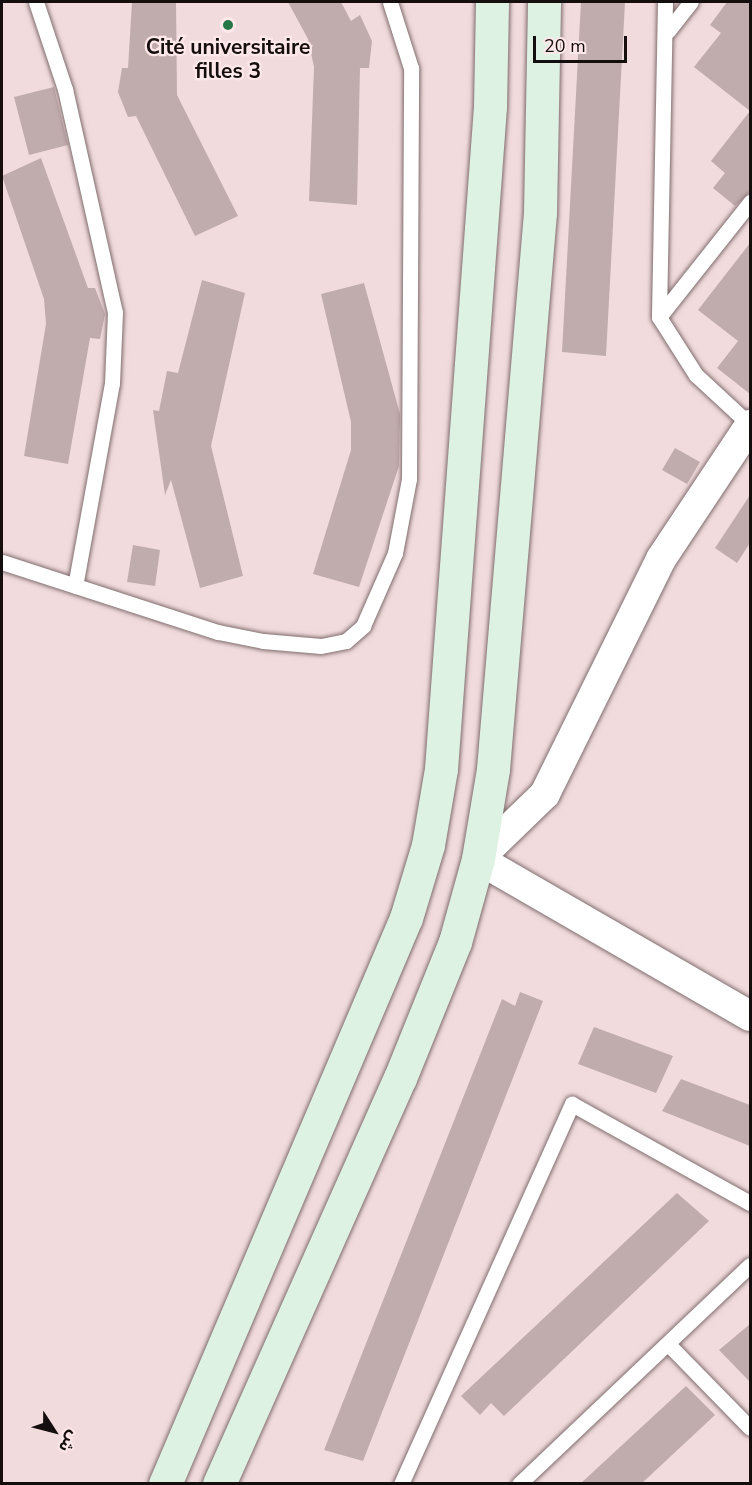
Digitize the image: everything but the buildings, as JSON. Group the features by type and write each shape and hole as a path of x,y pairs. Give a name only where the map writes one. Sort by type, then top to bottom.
{"main road":[{"path":"165,1484 406,918 428,845 443,745 490,106 492,2"},
{"path":"219,1484 400,1078 455,942 478,859 494,769 540,213 544,2"}],"street":[{"path":"750,425 661,559 545,794 478,859 750,1016"}],"lane":[{"path":"36,2 65,88 115,312 112,383 75,586"},
{"path":"2,562 218,632 321,646 346,641 363,626 379,596 395,553 409,479 411,68 390,2"},
{"path":"665,2 668,31 659,317 696,375 750,425"},
{"path":"668,31 691,2"},
{"path":"659,317 750,202"},
{"path":"401,1484 572,1104 750,1203"},
{"path":"519,1484 750,1265"},
{"path":"668,1344 750,1428"}],"place":[{"name":"Cité universitaire filles 3","path":"228,25"}]}
